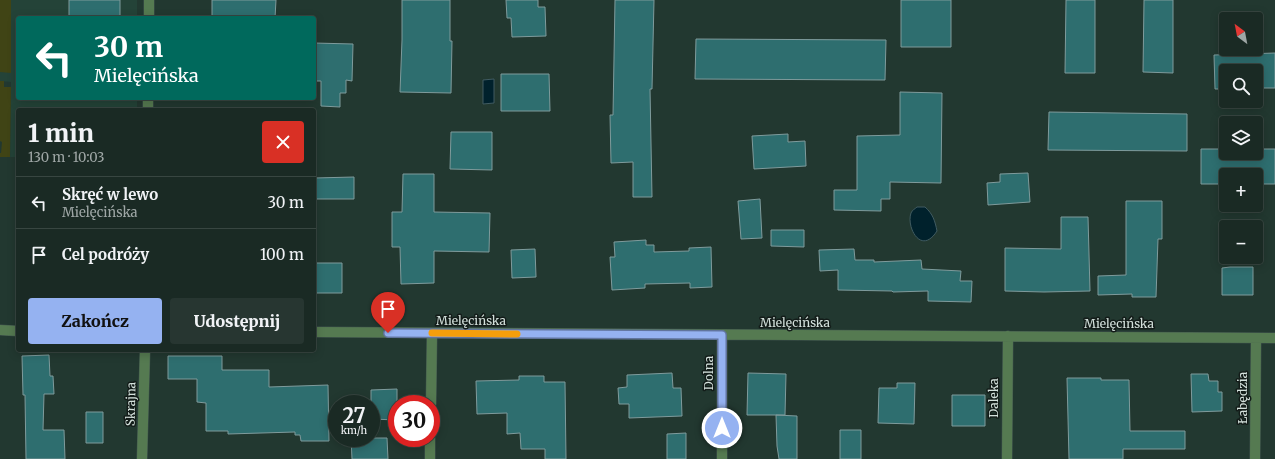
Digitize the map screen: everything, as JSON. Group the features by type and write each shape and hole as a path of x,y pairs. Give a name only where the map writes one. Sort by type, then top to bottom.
{"street":[{"path":"149,0 149,16"},
{"path":"0,330 16,330"},
{"name":"Mielęcińska","path":"316,332 1275,338"},
{"path":"431,395 432,333"},
{"name":"Dolna","path":"722,335 722,459"},
{"name":"Daleka","path":"1007,459 1008,336"},
{"name":"Łabędzia","path":"1255,459 1256,338"},
{"name":"Skrajna","path":"142,459 145,352"},
{"path":"430,447 430,459"}],"shaded area":[{"path":"0,0 137,0 137,16 16,16 16,100 137,100 137,108 16,108 16,157 10,157 11,82 0,81"}],"green space":[{"path":"0,0 11,0 11,73 0,72"},
{"path":"0,81 4,81 4,87 11,87 10,157 0,157 2,142 0,141"}],"water":[{"path":"494,79 494,103 483,104 483,80"},
{"path":"917,207 925,207 928,210 932,215 937,231 931,238 925,241 916,237 911,225 911,213"}],"building":[{"path":"69,0 120,0 120,16 69,16"},
{"path":"212,0 276,0 275,16 212,16"},
{"path":"402,0 450,0 450,41 452,41 451,93 400,92"},
{"path":"506,0 538,0 538,7 545,7 546,36 512,37 511,18 507,18"},
{"path":"615,0 654,0 652,89 650,89 652,197 633,197 633,162 611,163 610,115 613,115"},
{"path":"901,0 951,0 951,47 901,47"},
{"path":"1066,0 1095,0 1095,73 1065,73"},
{"path":"1144,0 1173,0 1173,73 1143,72"},
{"path":"696,39 886,40 885,80 695,79"},
{"path":"316,43 353,44 352,81 346,80 346,93 340,93 340,107 321,106 321,81 316,81"},
{"path":"1263,53 1275,53 1275,88 1263,88 1263,64 1219,64 1219,89 1215,89 1214,55 1263,56"},
{"path":"501,74 549,74 550,111 501,111"},
{"path":"900,92 942,93 941,183 890,182 890,199 881,199 881,211 834,210 834,190 857,190 857,136 900,135"},
{"path":"1049,112 1187,114 1187,151 1048,150"},
{"path":"451,132 492,132 492,170 450,169"},
{"path":"788,134 788,142 805,141 806,166 754,169 752,136"},
{"path":"1201,149 1219,149 1219,160 1263,160 1263,149 1275,149 1275,184 1263,184 1263,168 1219,168 1219,184 1201,184"},
{"path":"1028,173 1030,202 988,205 987,183 1000,182 1000,174"},
{"path":"403,174 434,174 434,212 490,213 489,252 434,251 434,283 401,284 400,247 392,247 392,212 402,212"},
{"path":"354,177 354,199 316,199 316,178"},
{"path":"760,199 762,238 741,239 738,201"},
{"path":"1126,201 1162,201 1162,239 1158,239 1156,297 1132,297 1132,294 1098,295 1098,276 1126,275"},
{"path":"1061,217 1088,217 1090,291 1005,291 1005,248 1061,249"},
{"path":"771,230 804,230 804,247 771,246"},
{"path":"646,240 646,245 654,245 654,252 689,251 689,248 711,247 712,287 690,288 690,283 645,284 645,288 612,290 610,257 615,257 614,242"},
{"path":"535,249 536,277 512,278 511,250"},
{"path":"854,249 855,260 874,260 874,262 921,260 922,269 961,271 960,281 972,281 971,302 928,301 928,291 893,292 838,290 838,270 820,271 819,250"},
{"path":"316,263 342,263 342,293 316,293"},
{"path":"1253,267 1253,295 1222,295 1222,268"},
{"path":"49,355 50,376 53,376 54,394 44,394 43,430 64,430 65,459 26,459 25,395 23,395 22,356"},
{"path":"168,356 222,356 222,370 269,370 269,387 328,385 328,441 301,441 300,435 295,435 295,432 228,434 228,431 206,431 206,403 197,402 197,379 168,379"},
{"path":"672,373 673,388 681,388 682,416 629,418 629,404 619,404 618,388 627,387 627,375"},
{"path":"748,373 786,374 785,415 747,415"},
{"path":"1191,374 1208,374 1209,381 1218,381 1218,392 1222,392 1222,411 1192,412"},
{"path":"519,376 544,376 544,382 565,382 566,459 545,459 545,449 521,449 520,433 507,434 507,413 477,414 476,381 519,380"},
{"path":"1067,378 1129,380 1130,431 1185,431 1185,449 1123,449 1123,459 1069,459"},
{"path":"897,383 915,383 914,424 878,423 879,388 897,388"},
{"path":"397,389 397,395 388,395 388,420 380,419 380,395 371,395 371,390"},
{"path":"952,395 985,395 985,426 952,426"},
{"path":"86,412 103,412 103,443 86,443"},
{"path":"776,415 797,416 797,459 779,459"},
{"path":"840,430 861,430 861,459 840,459"},
{"path":"686,433 686,459 667,459 667,434"},
{"path":"380,438 387,438 388,459 352,459 351,447 380,447"}],"slow traffic":[{"path":"432,333 517,334"}],"route":[{"path":"388,333 722,335 722,428"}]}
